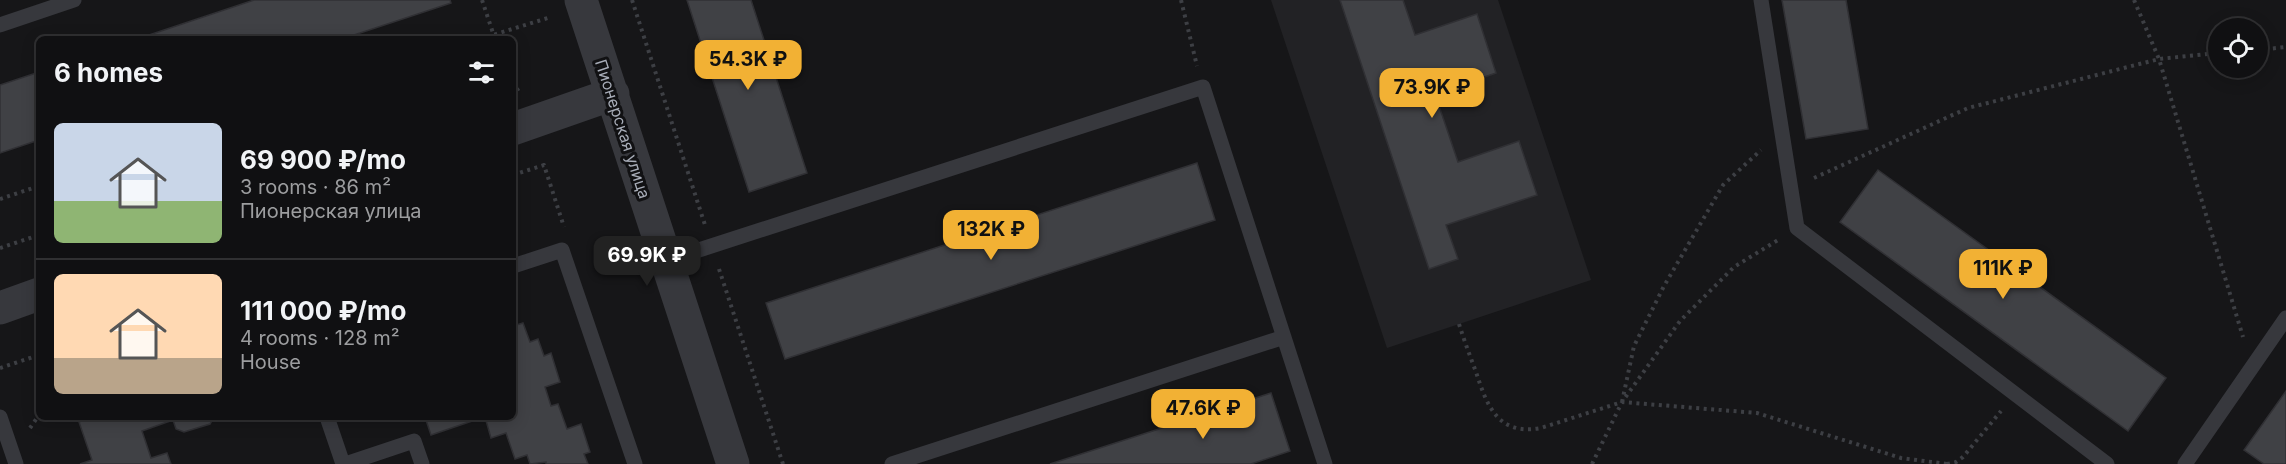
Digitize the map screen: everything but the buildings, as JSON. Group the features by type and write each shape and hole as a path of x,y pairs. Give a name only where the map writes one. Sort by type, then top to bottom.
{"street":[{"name":"Пионерская улица","path":"582,3 733,464"},
{"path":"516,128 613,94"},
{"path":"0,308 36,295"}],"lane":[{"path":"0,25 74,0"},
{"path":"1761,0 1797,228 2107,464"},
{"path":"665,261 1203,87 1325,464"},
{"path":"516,265 562,250 635,464"},
{"path":"2185,464 2286,318"},
{"path":"892,464 1284,337"},
{"path":"0,417 16,464"},
{"path":"328,420 344,464 414,441 422,464"}],"path":[{"path":"482,0 494,36"},
{"path":"1180,0 1203,87"},
{"path":"2134,0 2159,59 2252,366"},
{"path":"497,36 582,3"},
{"path":"2268,49 2286,47"},
{"path":"1791,189 1968,108 2159,59 2208,54"},
{"path":"1622,402 1634,346 1664,286 1723,185 1782,131"},
{"path":"516,174 544,165"},
{"path":"0,198 36,187"},
{"path":"1592,464 1622,402 1680,321 1734,267 1797,228"},
{"path":"0,248 36,236"},
{"path":"1459,324 1490,409 1507,425 1529,430 1622,402 1757,413 1901,458 1947,464 1963,457 2014,395"},
{"path":"0,368 36,356"}],"shaded area":[{"path":"1271,0 1498,0 1591,280 1387,348"}]}
